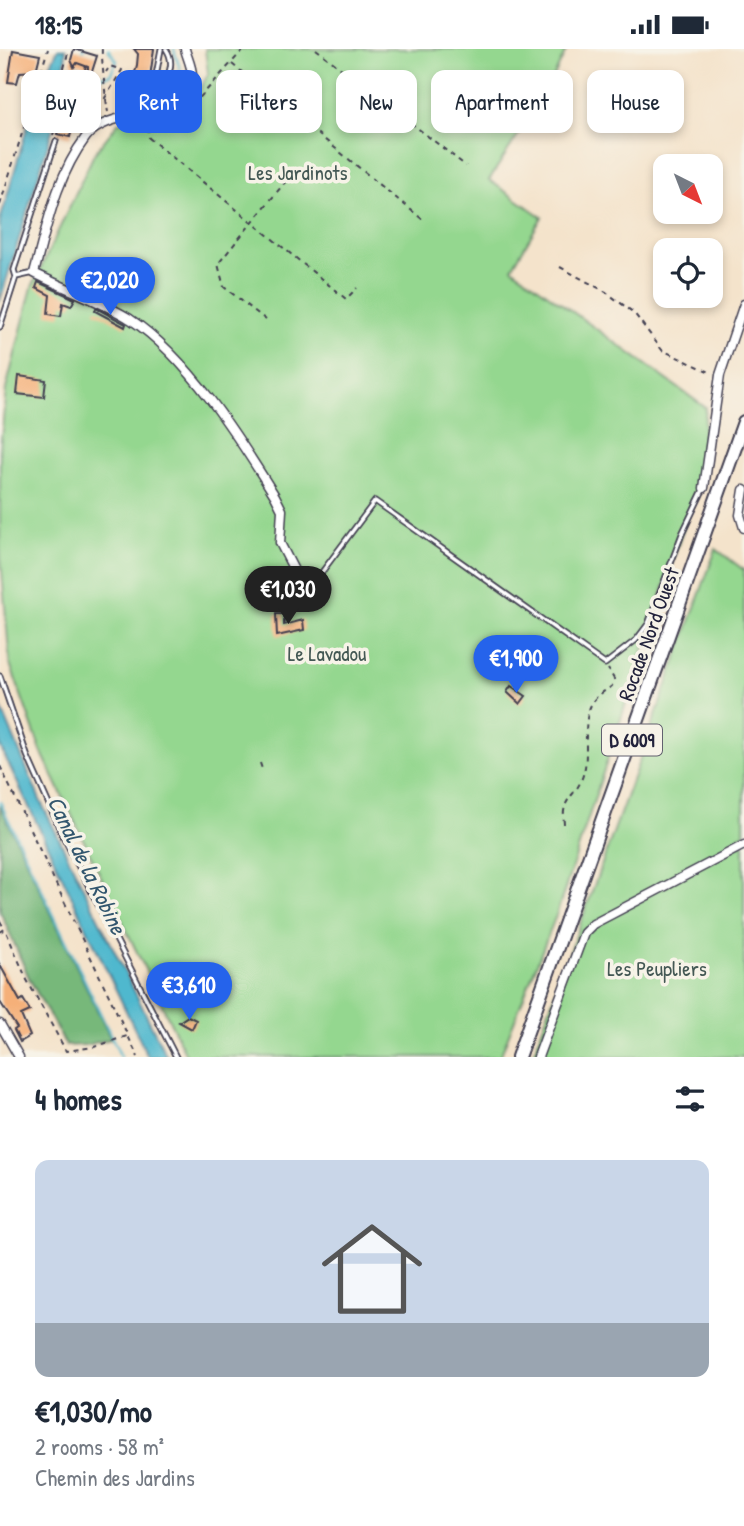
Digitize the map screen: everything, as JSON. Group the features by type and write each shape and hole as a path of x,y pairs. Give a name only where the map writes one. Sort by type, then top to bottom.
{"main road":[{"name":"Rocade Nord Ouest","path":"518,1057 744,422"}],"street":[{"path":"185,49 192,74 187,89 177,100 153,111 109,118 88,134 69,162 57,189 34,273 129,319 156,339 215,406 282,510 280,543 301,584"},
{"path":"704,488 720,375 744,304"},
{"path":"744,490 740,501 744,528"},
{"path":"538,1057 584,933 593,924 744,845"},
{"path":"0,1024 19,1057"}],"lane":[{"path":"161,49 153,91 164,86 172,67 166,49"},
{"path":"0,327 16,277 14,270 56,141"},
{"path":"16,277 34,273"},
{"path":"319,576 375,501 605,664 636,640 648,624 682,534 704,488"},
{"path":"301,584 312,579"},
{"path":"0,676 27,755 62,834 176,1057"}],"path":[{"path":"0,205 48,49"},
{"path":"56,141 53,135 62,106 57,95 69,49"},
{"path":"102,49 100,56 106,73 105,97 108,116"},
{"path":"202,96 244,49"},
{"path":"316,49 466,166"},
{"path":"232,64 422,219"},
{"path":"86,66 80,90 105,97"},
{"path":"105,97 122,70 110,66 106,73"},
{"path":"149,133 149,138 346,299 357,288"},
{"path":"266,320 224,286 218,264 286,181"},
{"path":"560,267 606,292 634,313 662,350 720,375"},
{"path":"564,824 562,808 583,777 587,759 586,727 596,696 612,686 614,679 605,664"},
{"path":"260,763 263,772"},
{"path":"0,766 136,1056"},
{"path":"0,921 27,980 66,1051 127,1036"},
{"path":"0,932 5,929"}],"green space":[{"name":"Le Lavadou","path":"205,49 567,49 557,70 431,70 431,133 519,133 489,180 542,217 512,268 706,408 698,484 557,913 500,1057 187,1057 41,751 10,664 0,548 0,450 6,389 32,287 94,154 115,127 115,133 202,133 202,86 208,74"},
{"name":"Les Peupliers","path":"716,549 744,570 744,834 739,836 744,846 744,1057 532,1057"},
{"path":"0,805 111,1039 66,1046 30,980 0,911"}],"water":[{"path":"58,49 66,49 62,70 49,70"},
{"path":"25,133 51,133 0,301 0,221"},
{"path":"0,705 40,800 167,1057 148,1057 0,746"}],"building":[{"path":"74,49 97,56 92,70 77,63 74,67 71,60"},
{"path":"134,49 154,49 151,70 136,70 138,54"},
{"path":"13,50 40,55 36,70 21,70 17,83 8,82"},
{"path":"57,133 71,133 70,137"},
{"path":"38,282 75,299 71,306 63,303 61,316 48,314 50,295 36,288"},
{"path":"96,308 126,324 125,327 95,311"},
{"path":"19,376 46,380 44,397 17,394"},
{"path":"276,614 284,614 284,625 303,620 304,630 277,636"},
{"path":"511,686 526,696 520,704 507,692"},
{"path":"0,965 20,1001 23,999 30,1011 21,1015 30,1036 20,1042 14,1030 17,1028 0,1002"},
{"path":"188,1016 196,1020 192,1029 179,1022"}],"waterway":[{"path":"101,76 110,75 117,61 108,49"},
{"path":"101,115 151,103 173,90 179,81 180,70 174,49"},
{"path":"76,70 78,66"},
{"path":"0,802 121,1057"}],"park label":[{"name":"Les Jardinots","path":"298,173"}],"water label":[{"name":"Canal de la Robine","path":"87,865"}]}
